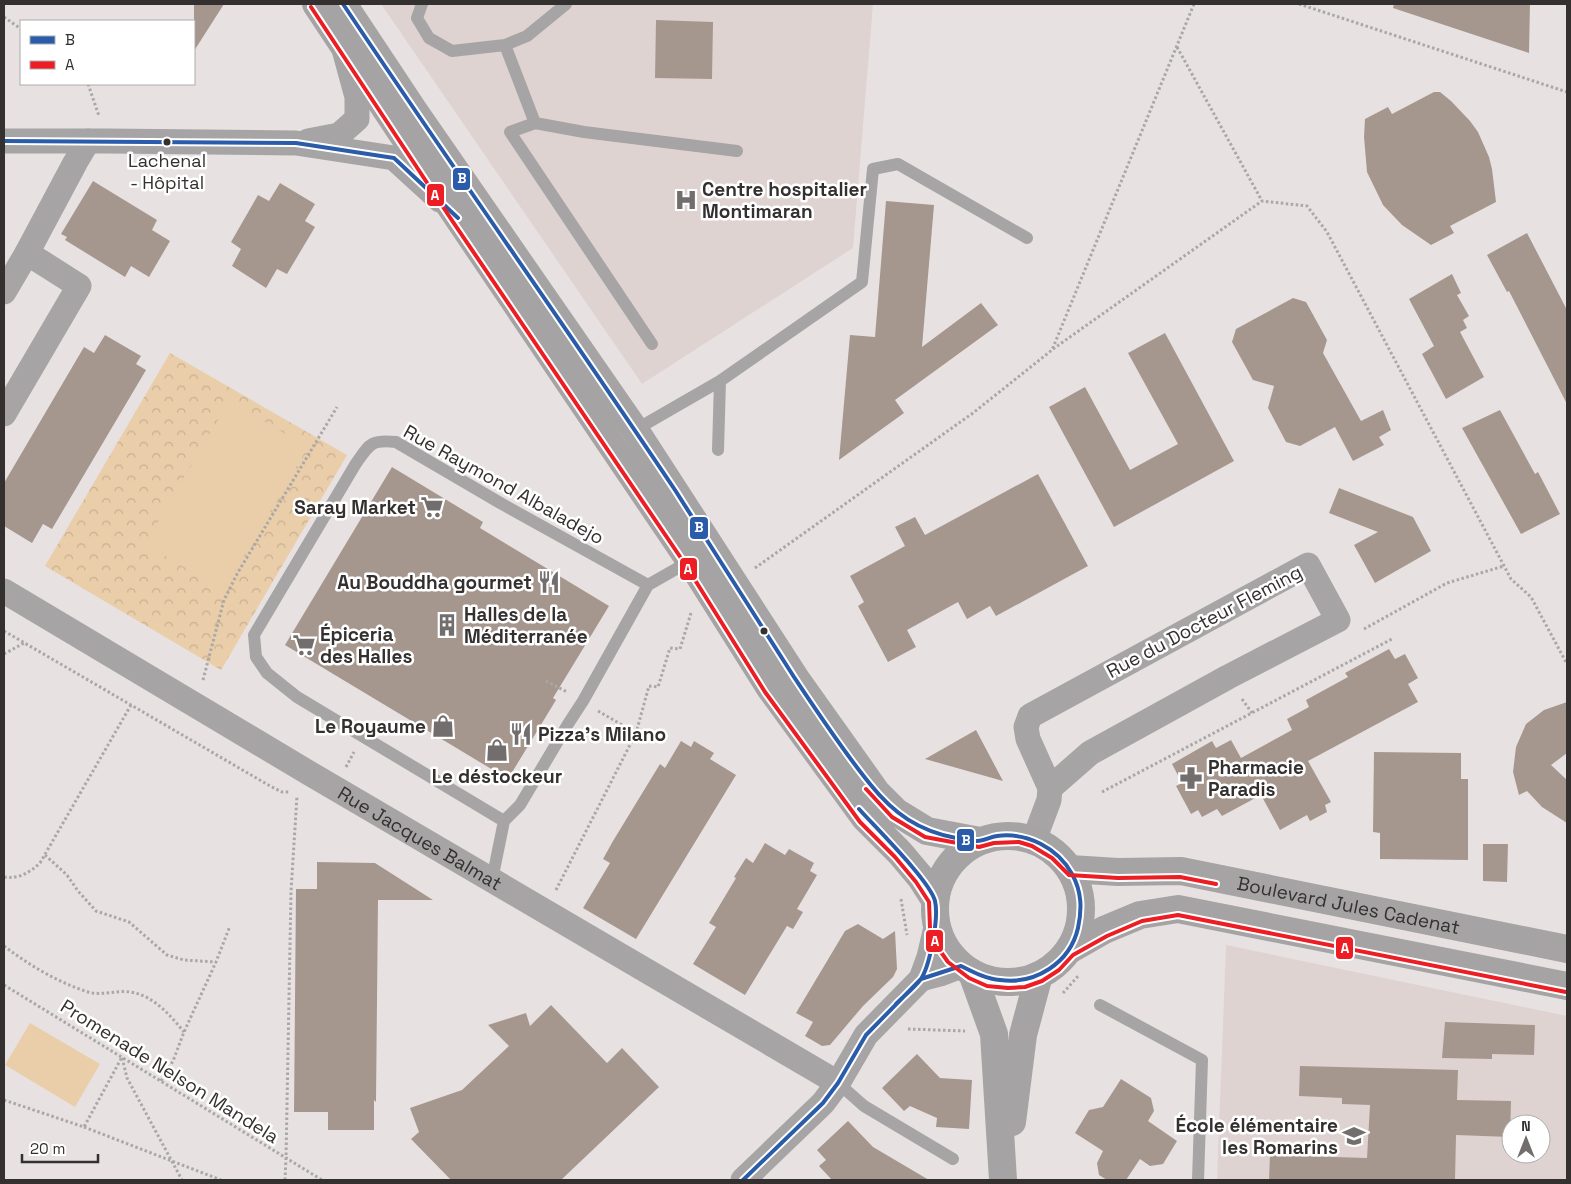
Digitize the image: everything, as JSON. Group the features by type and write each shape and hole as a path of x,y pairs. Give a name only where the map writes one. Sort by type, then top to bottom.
{"street":[{"path":"316,4 690,561 723,589 796,679 877,793 896,812 927,831 980,841"},
{"path":"343,4 414,111 634,430 723,589 770,688 865,818 900,853 921,878 935,914 942,942 952,957 966,970 989,980 1008,982 1024,981 1056,965 1076,961 1082,910 1079,889 1070,869 1056,853 1034,840 1020,836 994,837 980,841 961,852 946,868 939,883 935,914 921,980"},
{"path":"296,144 339,135 357,119 357,97 341,42"},
{"path":"4,141 296,144 394,158 456,215"},
{"path":"4,292 75,163 98,141"},
{"path":"4,414 79,286 27,253"},
{"name":"Rue du Docteur Fleming","path":"1308,565 1338,620 1228,677 1090,753 1050,788 1028,738 1026,727 1030,716 1308,565"},
{"name":"Rue Jacques Balmat","path":"4,591 309,773 838,1083"},
{"path":"1034,840 1049,800 1050,788"},
{"name":"Boulevard Jules Cadenat","path":"1070,869 1118,872 1181,871 1567,949"},
{"name":"Boulevard Jules Cadenat","path":"1076,961 1104,930 1140,915 1178,909 1567,986"},
{"path":"743,1180 823,1103 838,1083 866,1035 921,980 940,974 966,970"},
{"path":"966,970 985,1033 1004,1180"},
{"path":"1004,1180 1023,1035 1039,975"}],"lane":[{"path":"422,4 417,18 429,38 452,51 505,45 527,36 566,4"},
{"path":"505,45 535,123"},
{"path":"652,344 510,132 535,123 584,132 737,151"},
{"path":"634,430 720,381 862,282 873,169 898,164 1027,238"},
{"path":"718,450 720,381"},
{"name":"Rue Raymond Albaladejo","path":"504,821 297,697 267,673 256,657 254,635 355,465 370,444 382,441 396,442 648,586"},
{"path":"492,880 504,821 520,805 583,701 648,586 690,561"},
{"path":"1100,1005 1202,1060 1198,1180"},
{"path":"838,1083 864,1106 952,1159"}],"path":[{"path":"1052,350 1194,4"},
{"path":"1299,4 1567,92"},
{"path":"4,17 20,28"},
{"path":"1177,47 1262,201"},
{"path":"88,85 98,141"},
{"path":"546,911 636,733 648,686 658,687 670,648 680,649 694,603 723,589 973,412 1052,350 1262,201 1307,206 1327,232 1511,579 1530,597 1567,664"},
{"path":"193,704 206,673 224,600 237,574 337,407"},
{"path":"1364,629 1447,583 1504,566"},
{"path":"1102,792 1392,639"},
{"path":"4,654 25,643"},
{"path":"4,877 12,878 29,873 40,863 131,705"},
{"path":"347,764 356,749"},
{"path":"284,1180 286,1158 290,891 297,792 309,773"},
{"path":"45,854 67,874 78,891 96,912 129,922 167,955 184,960 216,962"},
{"path":"900,893 907,936"},
{"path":"161,1081 173,1061 230,926"},
{"path":"4,946 29,964 90,993 130,992 144,997 160,1006 184,1032"},
{"path":"1059,998 1076,961"},
{"name":"Promenade Nelson Mandela","path":"4,985 322,1180"},
{"path":"873,1028 985,1033"},
{"path":"84,1127 122,1057"},
{"path":"122,1057 127,1078 182,1180"},
{"path":"4,1100 84,1127 221,1180"}],"shaded area":[{"name":"Centre hospitalier Montimaran","path":"381,4 873,4 853,248 642,384"},
{"path":"1226,945 1567,1016 1567,1180 1217,1180"}],"green space":[{"path":"170,353 347,455 221,670 45,566"},
{"path":"229,401 308,447 223,590 145,544"},
{"path":"30,1023 100,1064 75,1107 5,1065"}],"building":[{"path":"194,4 224,4 195,49"},
{"path":"1394,4 1530,4 1529,53 1393,8"},
{"path":"656,20 713,22 712,79 655,78"},
{"path":"1434,92 1440,92 1451,101 1478,132 1489,157 1496,202 1450,226 1454,233 1431,245 1402,225 1383,205 1367,172 1364,137 1365,119 1388,107 1392,114"},
{"path":"93,181 157,220 152,230 170,241 149,277 131,266 125,277 65,240 67,237 61,234"},
{"path":"280,183 315,204 305,221 315,227 287,274 277,269 266,288 232,266 241,249 231,242 258,195 269,201"},
{"path":"886,201 934,205 922,347 981,303 998,325 895,400 904,413 839,460 850,335 875,337"},
{"path":"1527,233 1567,310 1567,404 1509,291 1507,292 1487,255"},
{"path":"1452,274 1461,293 1457,295 1469,316 1463,320 1467,328 1460,332 1484,377 1446,399 1422,354 1434,346 1409,299"},
{"path":"1293,298 1306,302 1327,340 1323,353 1361,421 1383,410 1391,430 1379,437 1384,445 1353,461 1335,427 1300,446 1286,442 1268,408 1274,386 1253,380 1232,342 1236,329"},
{"path":"1165,333 1234,461 1114,527 1049,407 1085,387 1130,470 1178,444 1128,353"},
{"path":"105,335 141,356 136,364 146,370 52,529 43,524 32,543 4,526 4,483 84,347 94,353"},
{"path":"1500,410 1535,474 1538,472 1560,514 1521,534 1462,428"},
{"name":"Halles de la Méditerranée","path":"392,467 483,522 480,528 609,606 553,698 556,700 508,779 285,645"},
{"path":"1038,474 1088,566 996,616 990,606 967,619 958,602 907,630 916,647 888,662 858,606 864,602 850,576 905,546 895,527 915,517 925,535"},
{"path":"1339,488 1413,517 1431,551 1375,583 1354,545 1378,532 1329,513"},
{"path":"1389,649 1395,659 1405,654 1418,678 1408,684 1418,702 1308,761 1331,802 1325,805 1327,812 1310,821 1307,815 1280,830 1261,795 1222,816 1217,809 1202,817 1198,810 1191,814 1176,786 1182,783 1172,764 1212,741 1216,748 1231,740 1241,758 1292,730 1287,719 1309,707 1306,700 1348,677 1345,673"},
{"path":"1567,702 1567,753 1551,765 1567,780 1567,823 1542,807 1527,791 1519,795 1513,772 1516,747 1526,724 1544,710"},
{"path":"976,730 1003,781 925,759"},
{"path":"681,741 691,747 694,741 714,753 710,759 736,775 636,939 583,908 610,863 603,859 613,841 660,764 665,768"},
{"path":"1374,752 1461,753 1461,779 1468,779 1468,860 1380,859 1380,833 1373,832"},
{"path":"765,843 785,855 789,849 814,863 810,871 817,875 797,909 803,912 793,929 787,926 745,995 693,964 716,927 709,923 736,878 734,877 746,858 753,863"},
{"path":"1483,844 1508,844 1507,882 1483,881"},
{"path":"317,862 375,863 433,900 378,900 376,1102 374,1100 374,1130 328,1130 328,1112 294,1112 296,889 317,889"},
{"path":"858,924 883,939 895,931 897,969 893,977 863,1006 830,1045 822,1046 805,1036 813,1022 796,1013 845,931"},
{"path":"551,1005 607,1063 622,1048 659,1087 561,1180 451,1180 411,1139 419,1132 410,1108 462,1090 509,1046 488,1025 526,1013 530,1026"},
{"path":"1445,1022 1535,1025 1534,1055 1492,1054 1492,1059 1442,1058"},
{"path":"917,1054 940,1078 972,1080 969,1129 936,1127 937,1118 910,1106 904,1111 882,1088"},
{"path":"1300,1066 1458,1070 1457,1100 1511,1101 1511,1114 1501,1114 1501,1137 1456,1135 1455,1180 1269,1180 1270,1155 1367,1158 1370,1105 1342,1104 1342,1098 1299,1096"},
{"path":"1121,1079 1151,1098 1154,1111 1148,1121 1177,1141 1163,1164 1150,1166 1140,1159 1126,1180 1107,1180 1099,1175 1097,1163 1103,1151 1075,1133 1089,1110 1103,1107"},
{"path":"848,1121 873,1147 929,1180 832,1180 819,1166 826,1160 817,1150"}],"transit line":[{"name":"B","path":"343,4 675,490 812,704 840,745 879,795 908,820 943,835 972,841 1008,835 1030,839 1050,849 1059,857 1072,874 1078,887 1080,907 1078,928 1074,940 1059,961 1038,975 1013,981 990,978 961,966 921,979 866,1035 838,1083 823,1103 743,1180"},
{"name":"A","path":"311,7 451,219 685,564 765,692 860,822 895,857 916,882 929,902 930,928 936,945 948,962 969,978 987,986 1025,987 1042,981 1059,970 1073,955 1107,936 1142,921 1178,915 1566,992"},
{"name":"B","path":"4,141 296,143 394,158 458,218"},
{"name":"A","path":"866,789 892,817 925,837 979,847 994,843 1019,842 1032,846 1052,858 1069,875 1118,878 1180,877 1216,884"},
{"name":"B","path":"859,809 913,868 931,892 935,901 935,929 928,963 921,979 896,1004"}],"place":[{"name":"Lachenal - Hôpital","path":"167,142"},
{"name":"Centre hospitalier Montimaran","path":"686,200"},
{"name":"Saray Market","path":"432,507"},
{"name":"Au Bouddha gourmet","path":"549,582"},
{"name":"Halles de la Méditerranée","path":"447,625"},
{"name":"Épiceria des Halles","path":"304,645"},
{"name":"Le Royaume","path":"443,726"},
{"name":"Pizza's Milano","path":"521,734"},
{"name":"Le déstockeur","path":"497,750"},
{"name":"Pharmacie Paradis","path":"1191,778"},
{"name":"École élémentaire les Romarins","path":"1354,1136"}]}
